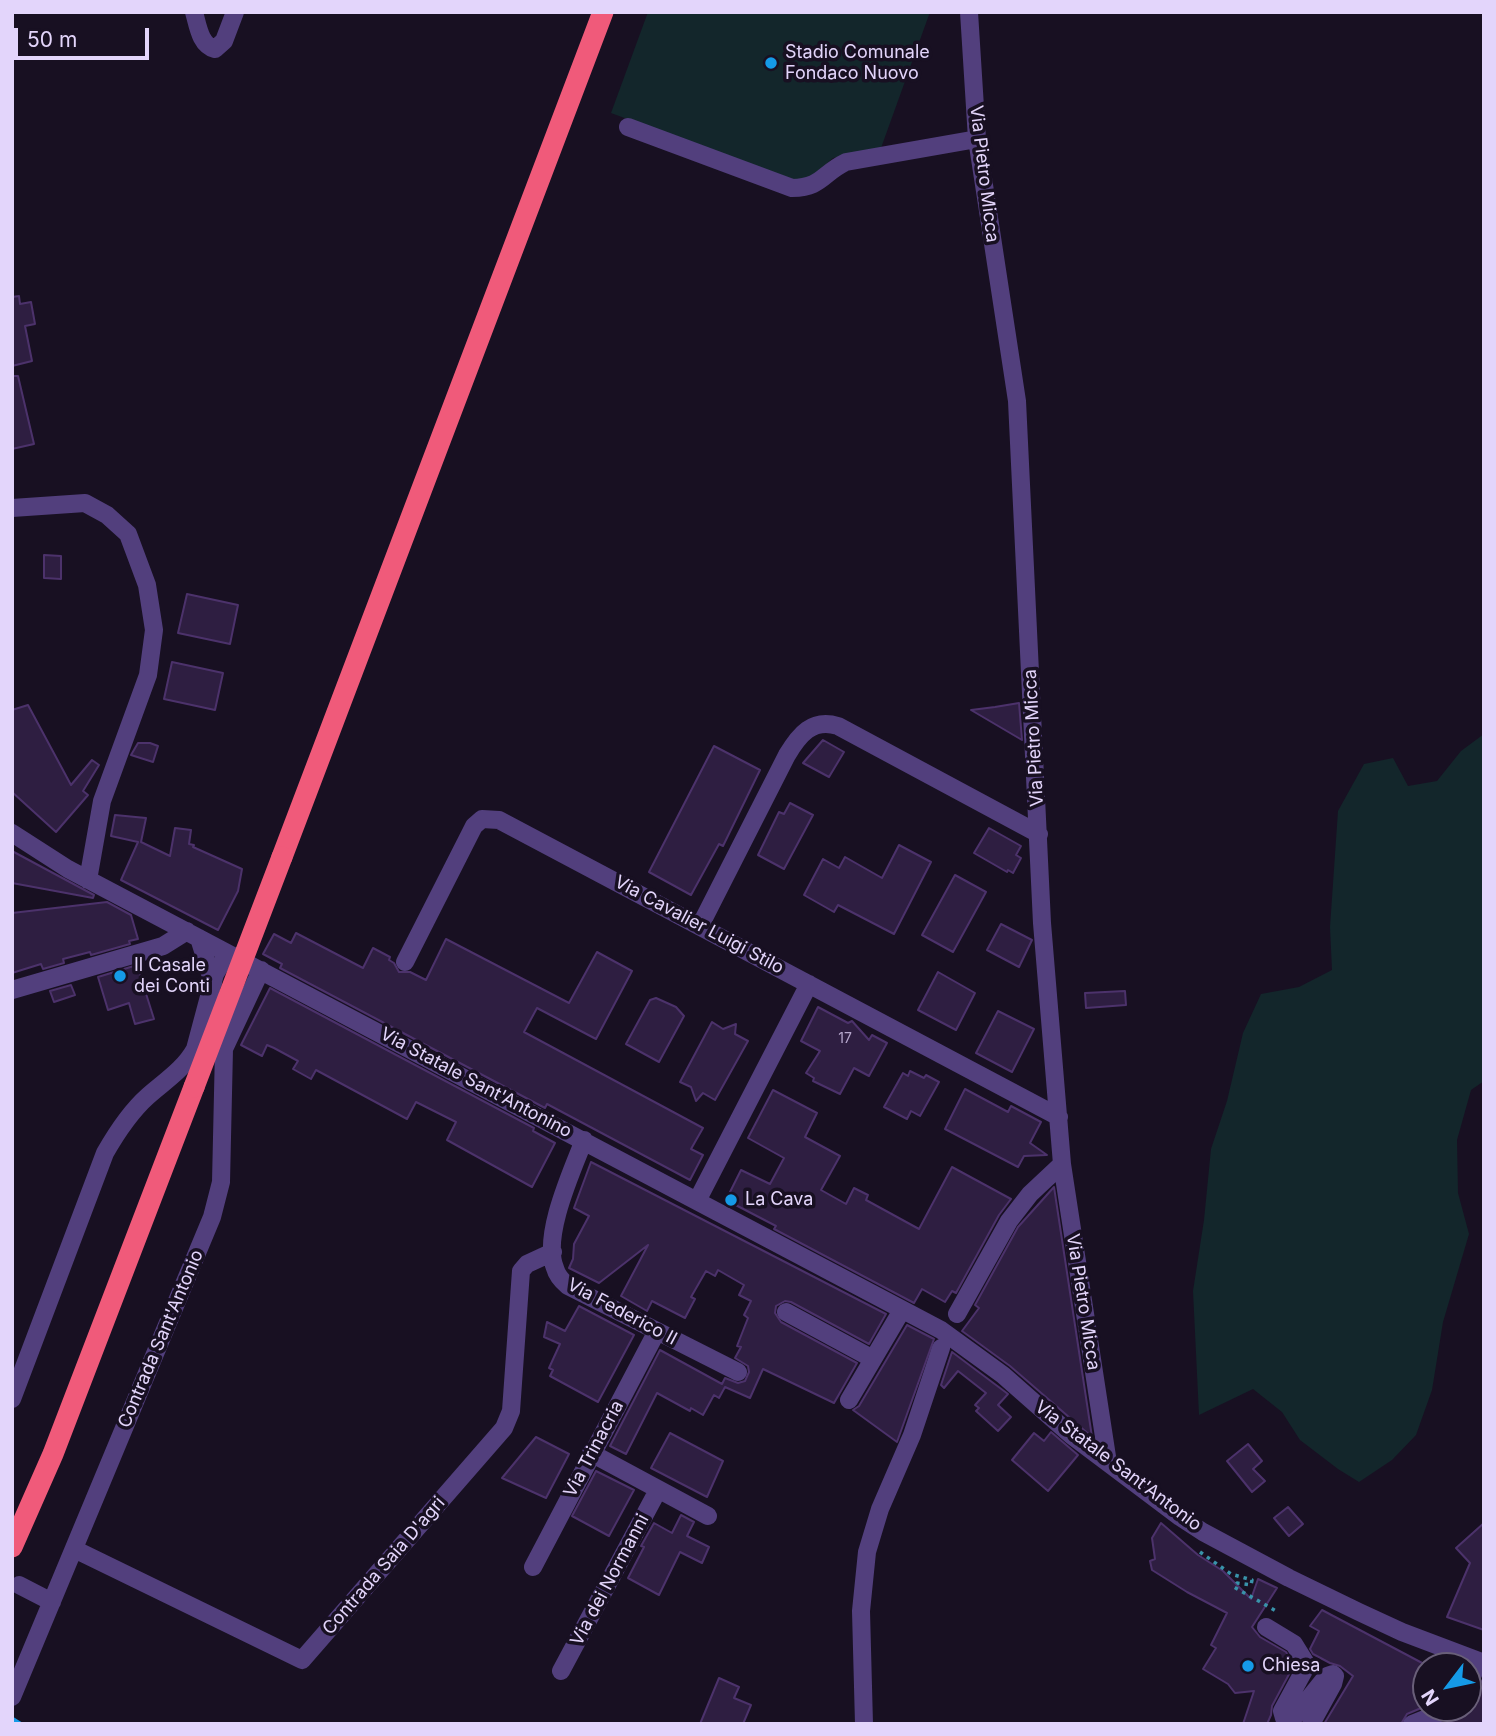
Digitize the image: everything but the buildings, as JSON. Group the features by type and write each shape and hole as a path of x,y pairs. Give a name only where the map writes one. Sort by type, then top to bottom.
{"highway":[{"path":"12,1547 52,1454 194,1087 603,12"}],"street":[{"path":"194,12 202,40 208,47 215,49 224,41 234,12"},
{"name":"Via Pietro Micca","path":"970,12 977,139 1017,401 1042,923 1062,1164 1108,1463"},
{"path":"628,127 792,188 815,185 846,162 977,139"},
{"path":"12,508 85,503 107,515 128,534 147,585 153,629 148,675 102,801 88,880"},
{"path":"700,926 787,755 797,739 815,726 827,723 838,726 1039,834"},
{"name":"Via Cavalier Luigi Stilo","path":"405,962 468,835 482,819 491,818 513,826 1059,1117"},
{"name":"Via Statale Sant'Antonino","path":"12,833 88,880 902,1310 946,1340"},
{"path":"12,990 163,946 193,934 213,983"},
{"path":"12,1399 105,1153 118,1130 146,1098 183,1066 195,1049 213,983 223,961 235,956"},
{"name":"Contrada Sant'Antonio","path":"12,1698 212,1217 221,1182 224,1049 261,970"},
{"path":"697,1201 809,984"},
{"path":"183,1066 222,1083"},
{"name":"Via Federico II","path":"584,1140 559,1207 553,1266 568,1286 738,1372"},
{"path":"957,1314 1009,1221 1030,1194 1062,1164"},
{"name":"Contrada Saia D'agri","path":"74,1549 302,1660 504,1428 511,1411 522,1271 527,1264 553,1252"},
{"path":"849,1400 902,1310"},
{"path":"786,1312 873,1359"},
{"name":"Via Trinacria","path":"533,1567 657,1331"},
{"path":"864,1724 861,1611 867,1552 880,1509 912,1435 946,1340"},
{"name":"Via Statale Sant'Antonio","path":"946,1340 1003,1375 1053,1421 1203,1532 1289,1578 1402,1632 1455,1652"},
{"path":"592,1454 708,1516"},
{"name":"Via dei Normanni","path":"561,1671 658,1490"},
{"path":"19,1585 52,1602"},
{"path":"1270,1629 1294,1644 1307,1665 1282,1711 1284,1718 1291,1720 1326,1676 1335,1676 1336,1679 1311,1724"}],"path":[{"path":"1231,1574 1252,1580 1251,1585 1237,1583 1234,1587 1285,1616 1270,1629"}],"green space":[{"name":"Stadio Comunale Fondaco Nuovo","path":"648,12 930,12 881,148 833,158 811,178 794,181 611,113"},
{"path":"1484,734 1484,1081 1471,1090 1457,1140 1458,1193 1469,1234 1443,1322 1432,1390 1416,1435 1392,1460 1359,1482 1300,1440 1282,1412 1253,1389 1199,1415 1193,1291 1211,1149 1227,1101 1243,1033 1261,994 1299,987 1332,970 1330,927 1338,811 1364,764 1393,758 1408,786 1437,781 1461,751"}],"railway":[{"path":"12,1719 20,1724"}],"place":[{"name":"Stadio Comunale Fondaco Nuovo","path":"771,63"},
{"name":"Il Casale dei Conti","path":"120,976"},
{"name":"La Cava","path":"731,1200"},
{"name":"Chiesa","path":"1248,1666"}]}
